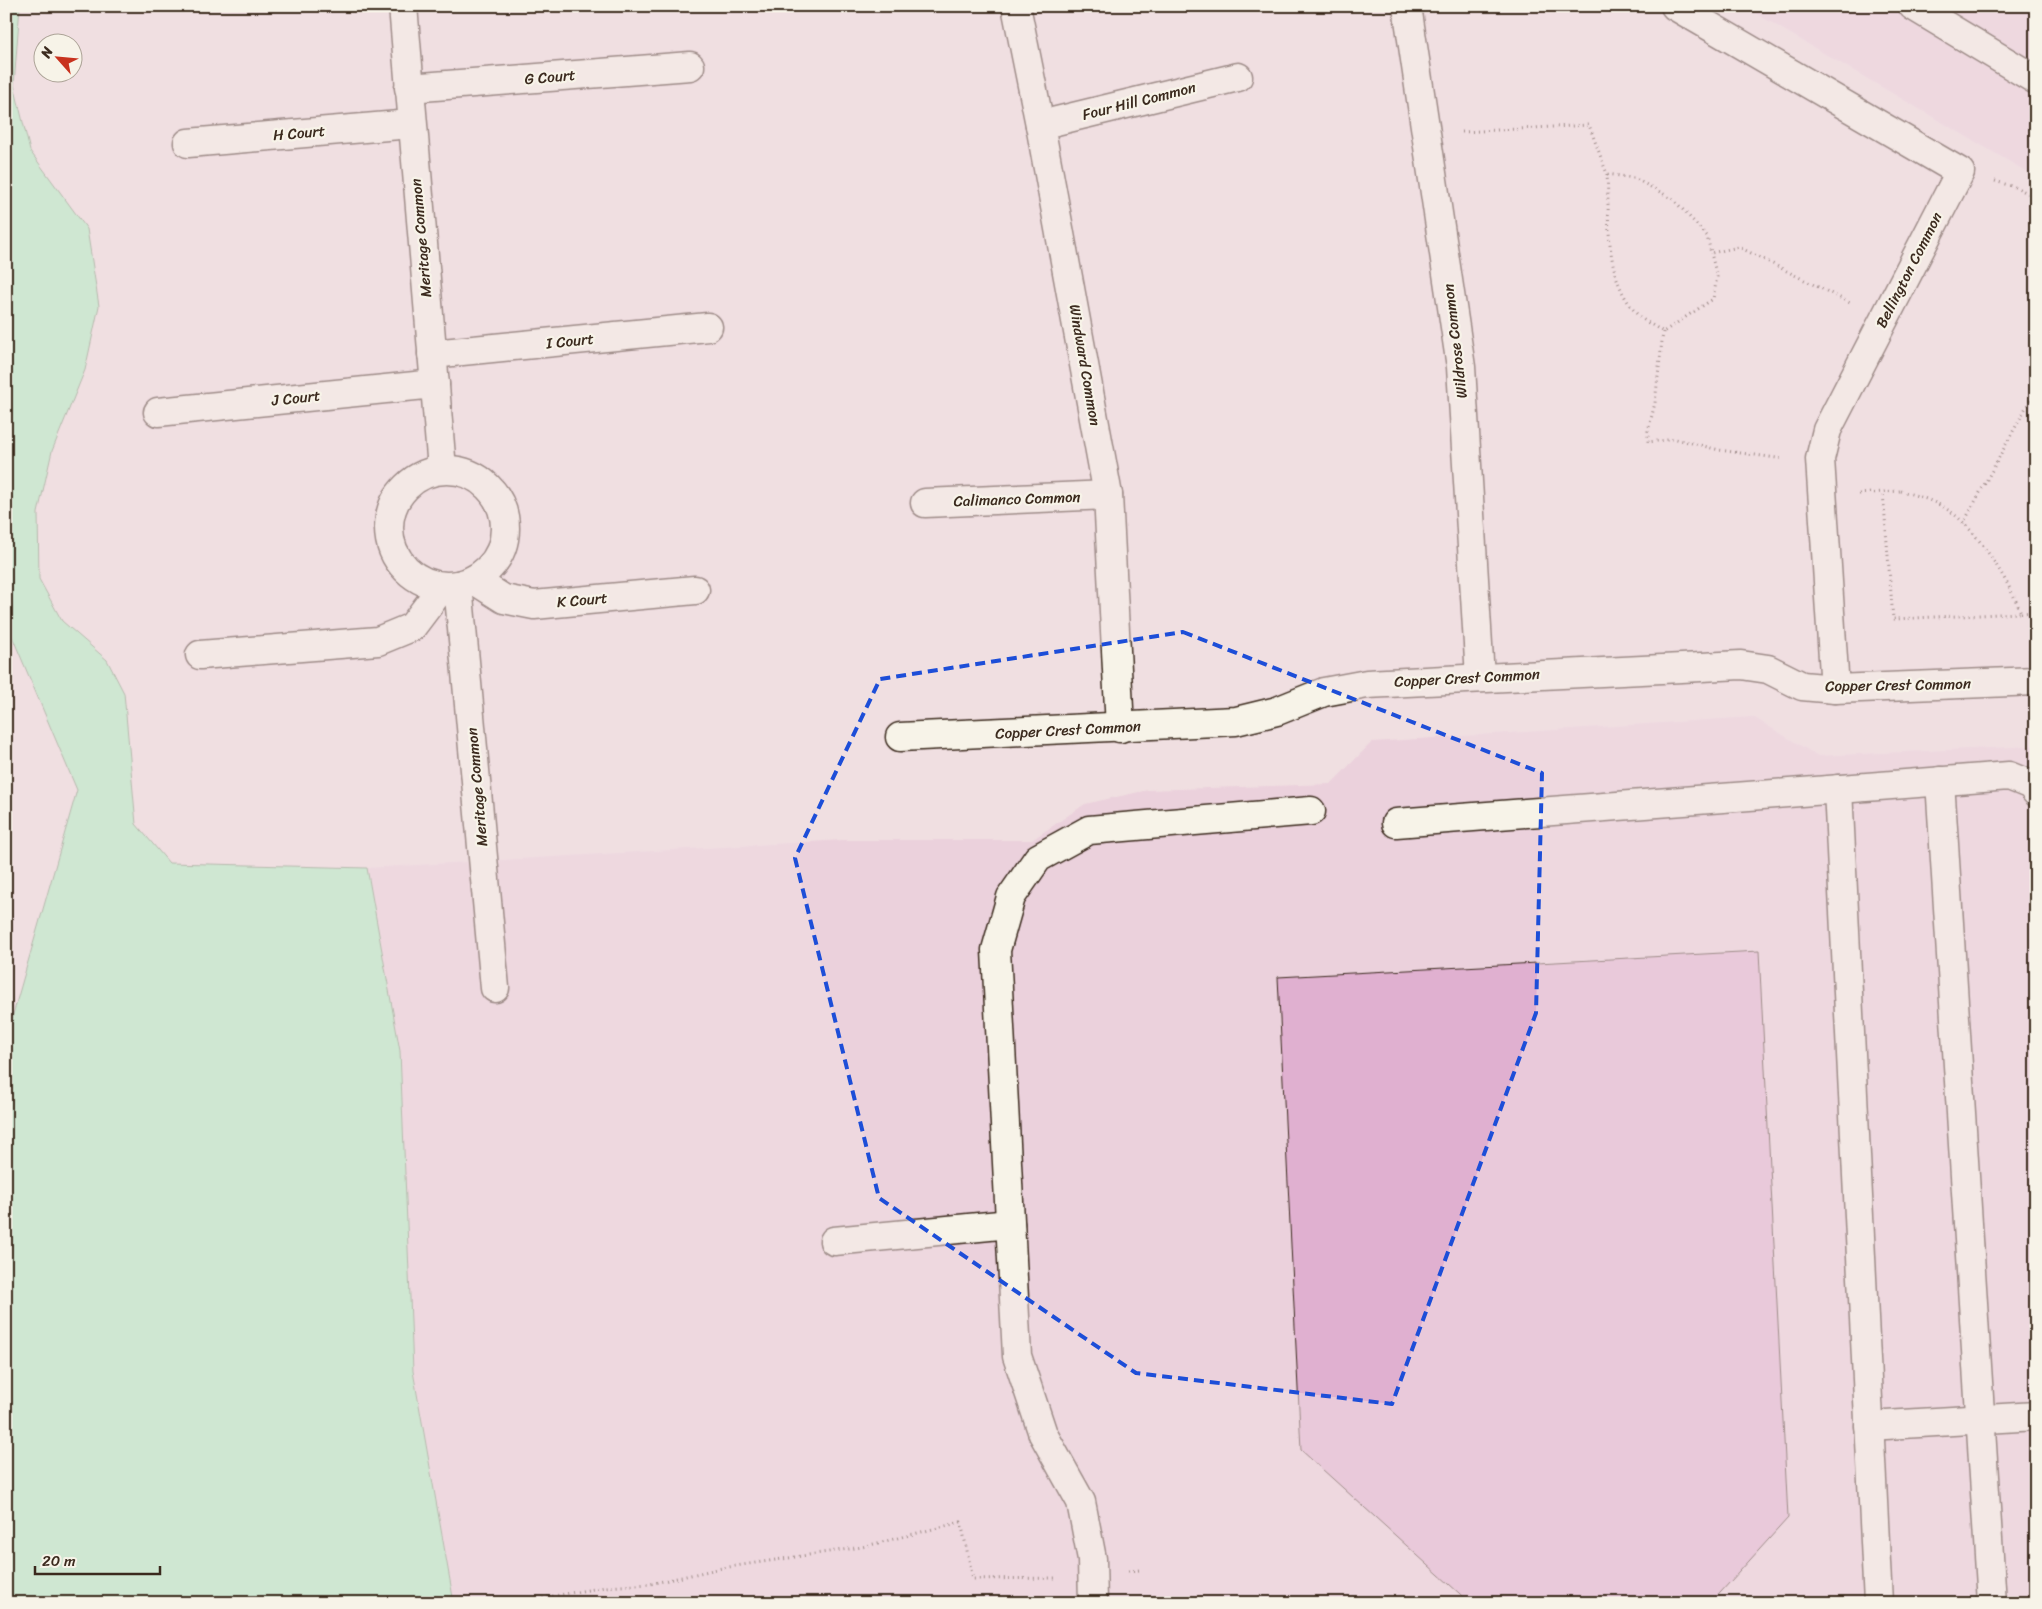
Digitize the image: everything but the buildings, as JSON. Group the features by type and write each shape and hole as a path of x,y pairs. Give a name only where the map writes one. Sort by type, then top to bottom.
{"street":[{"name":"Meritage Common","path":"402,6 442,469"},
{"name":"Windward Common","path":"1016,6 1040,125 1108,495 1120,728"},
{"name":"Wildrose Common","path":"1407,6 1461,367 1480,677"},
{"path":"1675,6 1960,172"},
{"path":"1913,6 2036,80"},
{"name":"G Court","path":"410,88 690,66"},
{"name":"Four Hill Common","path":"1040,125 1238,77"},
{"name":"H Court","path":"188,143 411,124"},
{"name":"Bellington Common","path":"1835,689 1820,459 1827,430 1960,172"},
{"name":"I Court","path":"432,354 708,327"},
{"name":"J Court","path":"158,412 435,384"},
{"path":"200,655 378,641 412,627 459,584 492,566 504,546 506,523 499,500 485,483 465,471 442,469 420,475 402,490 391,510 388,533 395,555 409,573 430,584 459,584"},
{"name":"Calimanco Common","path":"925,503 1108,495"},
{"name":"Meritage Common","path":"459,584 495,988"},
{"name":"K Court","path":"459,584 504,599 534,605 695,590"},
{"name":"Copper Crest Common","path":"900,737 1236,721 1277,711 1333,690 1367,684 1480,677 1741,665 1768,669 1802,686 1835,689 2036,681"},
{"path":"1396,823 2009,776 2031,785 2036,792"},
{"path":"1940,781 1992,1603"},
{"path":"1838,789 1878,1603"},
{"path":"1093,1603 1092,1559 1080,1502 1043,1434 1017,1356 996,950 1011,897 1038,858 1090,830 1311,811"},
{"path":"834,1241 1010,1224"},
{"path":"1869,1426 2036,1416"}],"path":[{"path":"1427,134 1589,125 1607,174 1610,248 1618,286 1638,315 1663,332"},
{"path":"1960,172 2018,188 2036,198"},
{"path":"1607,174 1634,178 1673,199 1707,236 1717,277 1713,300 1663,332"},
{"path":"1711,253 1739,246 1884,319"},
{"path":"1663,332 1655,403 1648,431 1648,442 1676,438 1719,450 1776,459 1820,459"},
{"path":"1963,524 2036,390"},
{"path":"2021,613 2014,594 1982,545 1963,524 1940,505 1918,496 1901,491 1883,492 1893,619 2021,613 2036,612"},
{"path":"513,1603 529,1598 605,1587 650,1584 722,1568 862,1547 961,1522 974,1580 1054,1578 1140,1570"}],"highlighted area":[{"path":"1183,632 1542,773 1536,1013 1392,1404 1136,1373 879,1198 795,858 880,679"}],"shaded area":[{"path":"1743,6 2036,6 2036,177"},
{"path":"1753,717 1818,756 2036,746 2036,1603 454,1603 413,1371 400,1051 367,868 843,840 1032,840 1085,804 1148,790 1331,784 1372,742"}],"green space":[{"path":"6,6 20,6 14,85 30,151 87,229 99,306 85,370 52,451 38,513 39,579 62,621 107,660 124,693 136,824 169,863 367,868 400,1051 413,1371 454,1603 6,1603 6,1039 77,790 6,622"}]}
